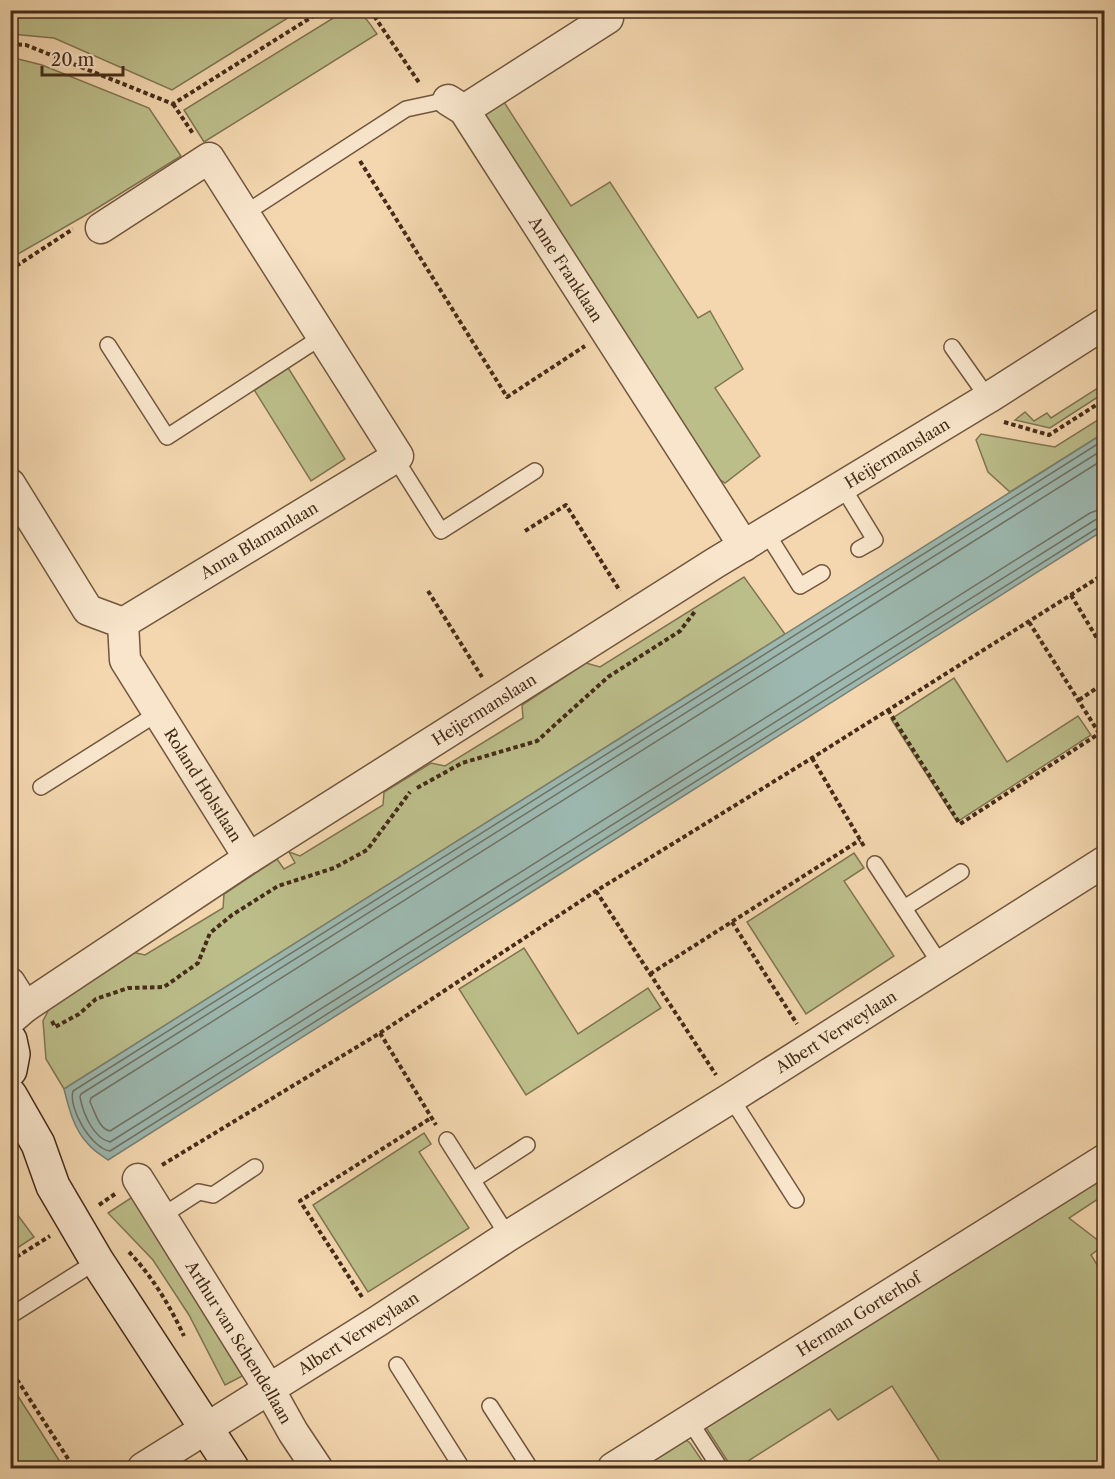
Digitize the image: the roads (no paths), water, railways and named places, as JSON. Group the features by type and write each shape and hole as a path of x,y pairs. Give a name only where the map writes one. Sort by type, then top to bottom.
{"street":[{"path":"448,105 608,18"},
{"name":"Anne Franklaan","path":"448,105 606,332 755,539"},
{"path":"100,228 209,158 398,456 395,458"},
{"name":"Heijermanslaan","path":"16,1004 634,614 977,405 1104,324"},
{"name":"Anna Blamanlaan","path":"123,623 395,458"},
{"path":"10,484 88,610 123,623"},
{"name":"Roland Holstlaan","path":"123,623 125,660 249,858"},
{"name":"Albert Verweylaan","path":"143,1468 1104,862"},
{"path":"10,1040 13,1054 10,1070"},
{"path":"10,1095 38,1144 53,1186 98,1261 232,1468"},
{"path":"10,1142 53,1186"},
{"name":"Herman Gorterhof","path":"613,1468 1104,1160"},
{"name":"Arthur van Schendellaan","path":"138,1179 270,1389 292,1432 317,1468"}],"lane":[{"path":"244,214 406,110 448,105"},
{"path":"108,345 167,437 323,336"},
{"path":"952,347 977,405"},
{"path":"395,458 441,531 535,471"},
{"path":"842,486 875,540 859,549"},
{"path":"755,539 800,586 822,573"},
{"name":"Roland Holstlaan","path":"42,787 158,713"},
{"path":"875,864 941,965"},
{"path":"904,908 961,872"},
{"path":"731,1098 796,1200"},
{"path":"447,1140 508,1236"},
{"path":"473,1180 527,1145"},
{"path":"162,1216 199,1192 213,1195 255,1167"},
{"path":"10,1316 98,1261"},
{"path":"397,1365 462,1468"},
{"path":"490,1406 530,1468"},
{"path":"689,1420 720,1468"}],"water":[{"path":"1104,433 1104,530 108,1160 93,1149 79,1133 64,1089"}]}
